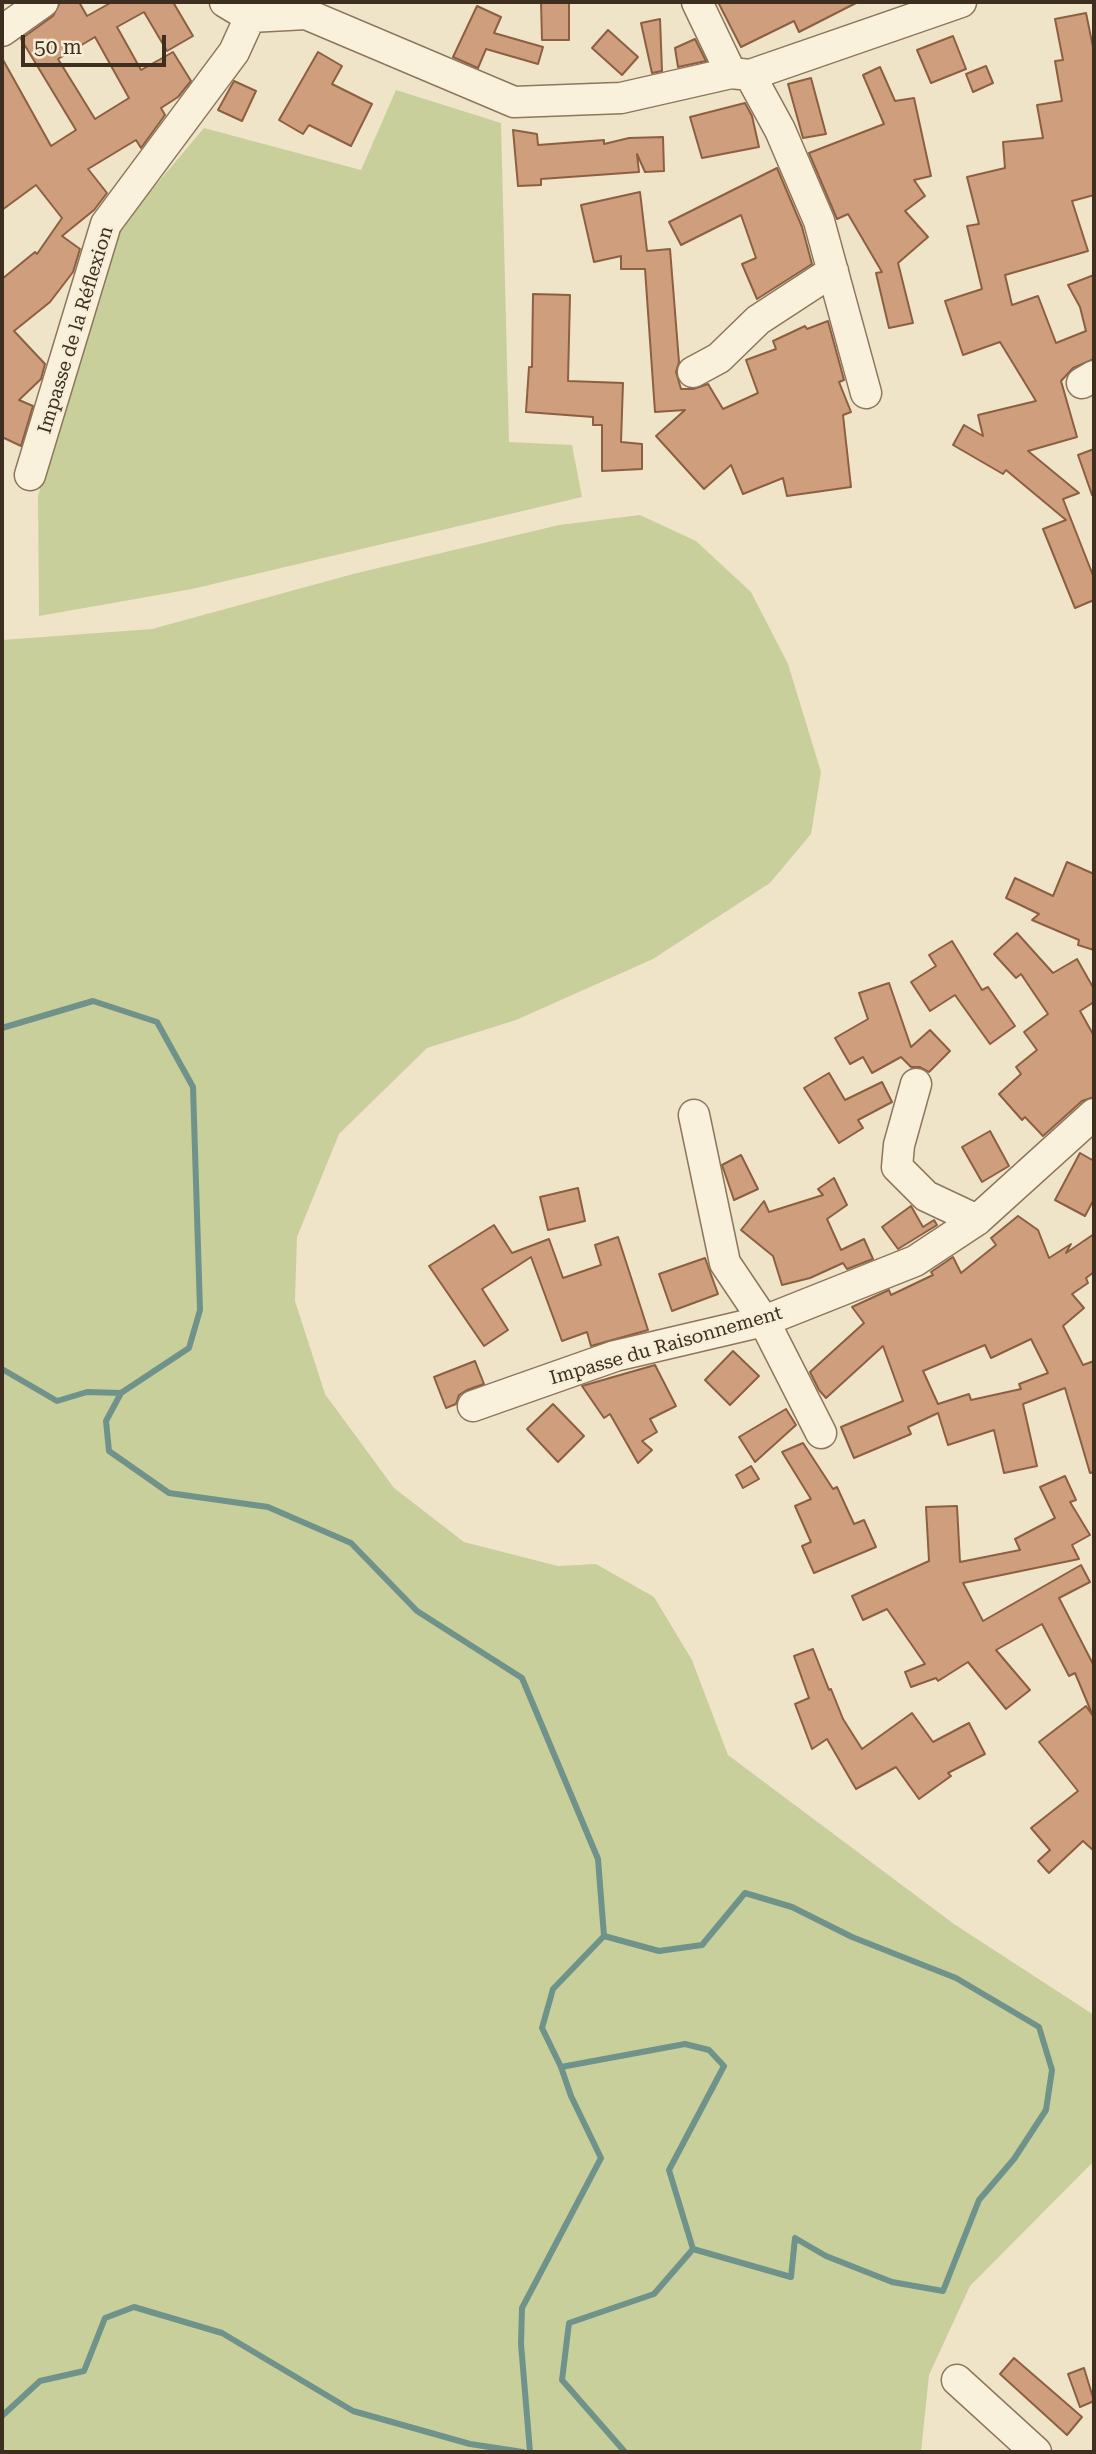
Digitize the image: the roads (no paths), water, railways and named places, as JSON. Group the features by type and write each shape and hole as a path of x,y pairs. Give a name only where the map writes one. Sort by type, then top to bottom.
{"street":[{"path":"2,31 43,2"},
{"path":"697,2 740,74 780,130 819,221 866,393"},
{"path":"237,9 306,14 514,102 621,98 740,74 961,2"},
{"name":"Impasse de la Réflexion","path":"30,475 106,224 234,52 237,9"},
{"path":"693,372 719,358 758,320 833,271"},
{"path":"916,1084 899,1145 897,1167 926,1196 977,1220"},
{"name":"Impasse du Raisonnement","path":"473,1406 615,1356 764,1321 915,1261 977,1220 1094,1114"},
{"path":"694,1115 725,1263 764,1321 821,1433"},
{"path":"957,2380 1036,2452"}],"waterway":[{"path":"2,1028 93,1001 157,1022 193,1087 200,1310 189,1348 121,1393 106,1421 109,1451 169,1493 268,1507 351,1543 417,1611 522,1678 598,1859 604,1936 553,1989 542,2028 561,2067 685,2044 709,2050 724,2066 669,2170 693,2249 654,2294 569,2323 562,2380 625,2452"},
{"path":"2,1369 57,1401 87,1392 121,1393"},
{"path":"604,1936 659,1951 702,1945 745,1893 792,1907 852,1937 956,1978 1039,2027 1052,2070 1046,2110 1014,2159 979,2200 943,2291 892,2282 826,2256 795,2238 791,2277 693,2249"},
{"path":"530,2452 521,2344 522,2308 601,2158 571,2096 561,2067"},
{"path":"2,2416 40,2381 84,2371 105,2318 134,2307 222,2333 353,2411 470,2444 523,2452"}]}
